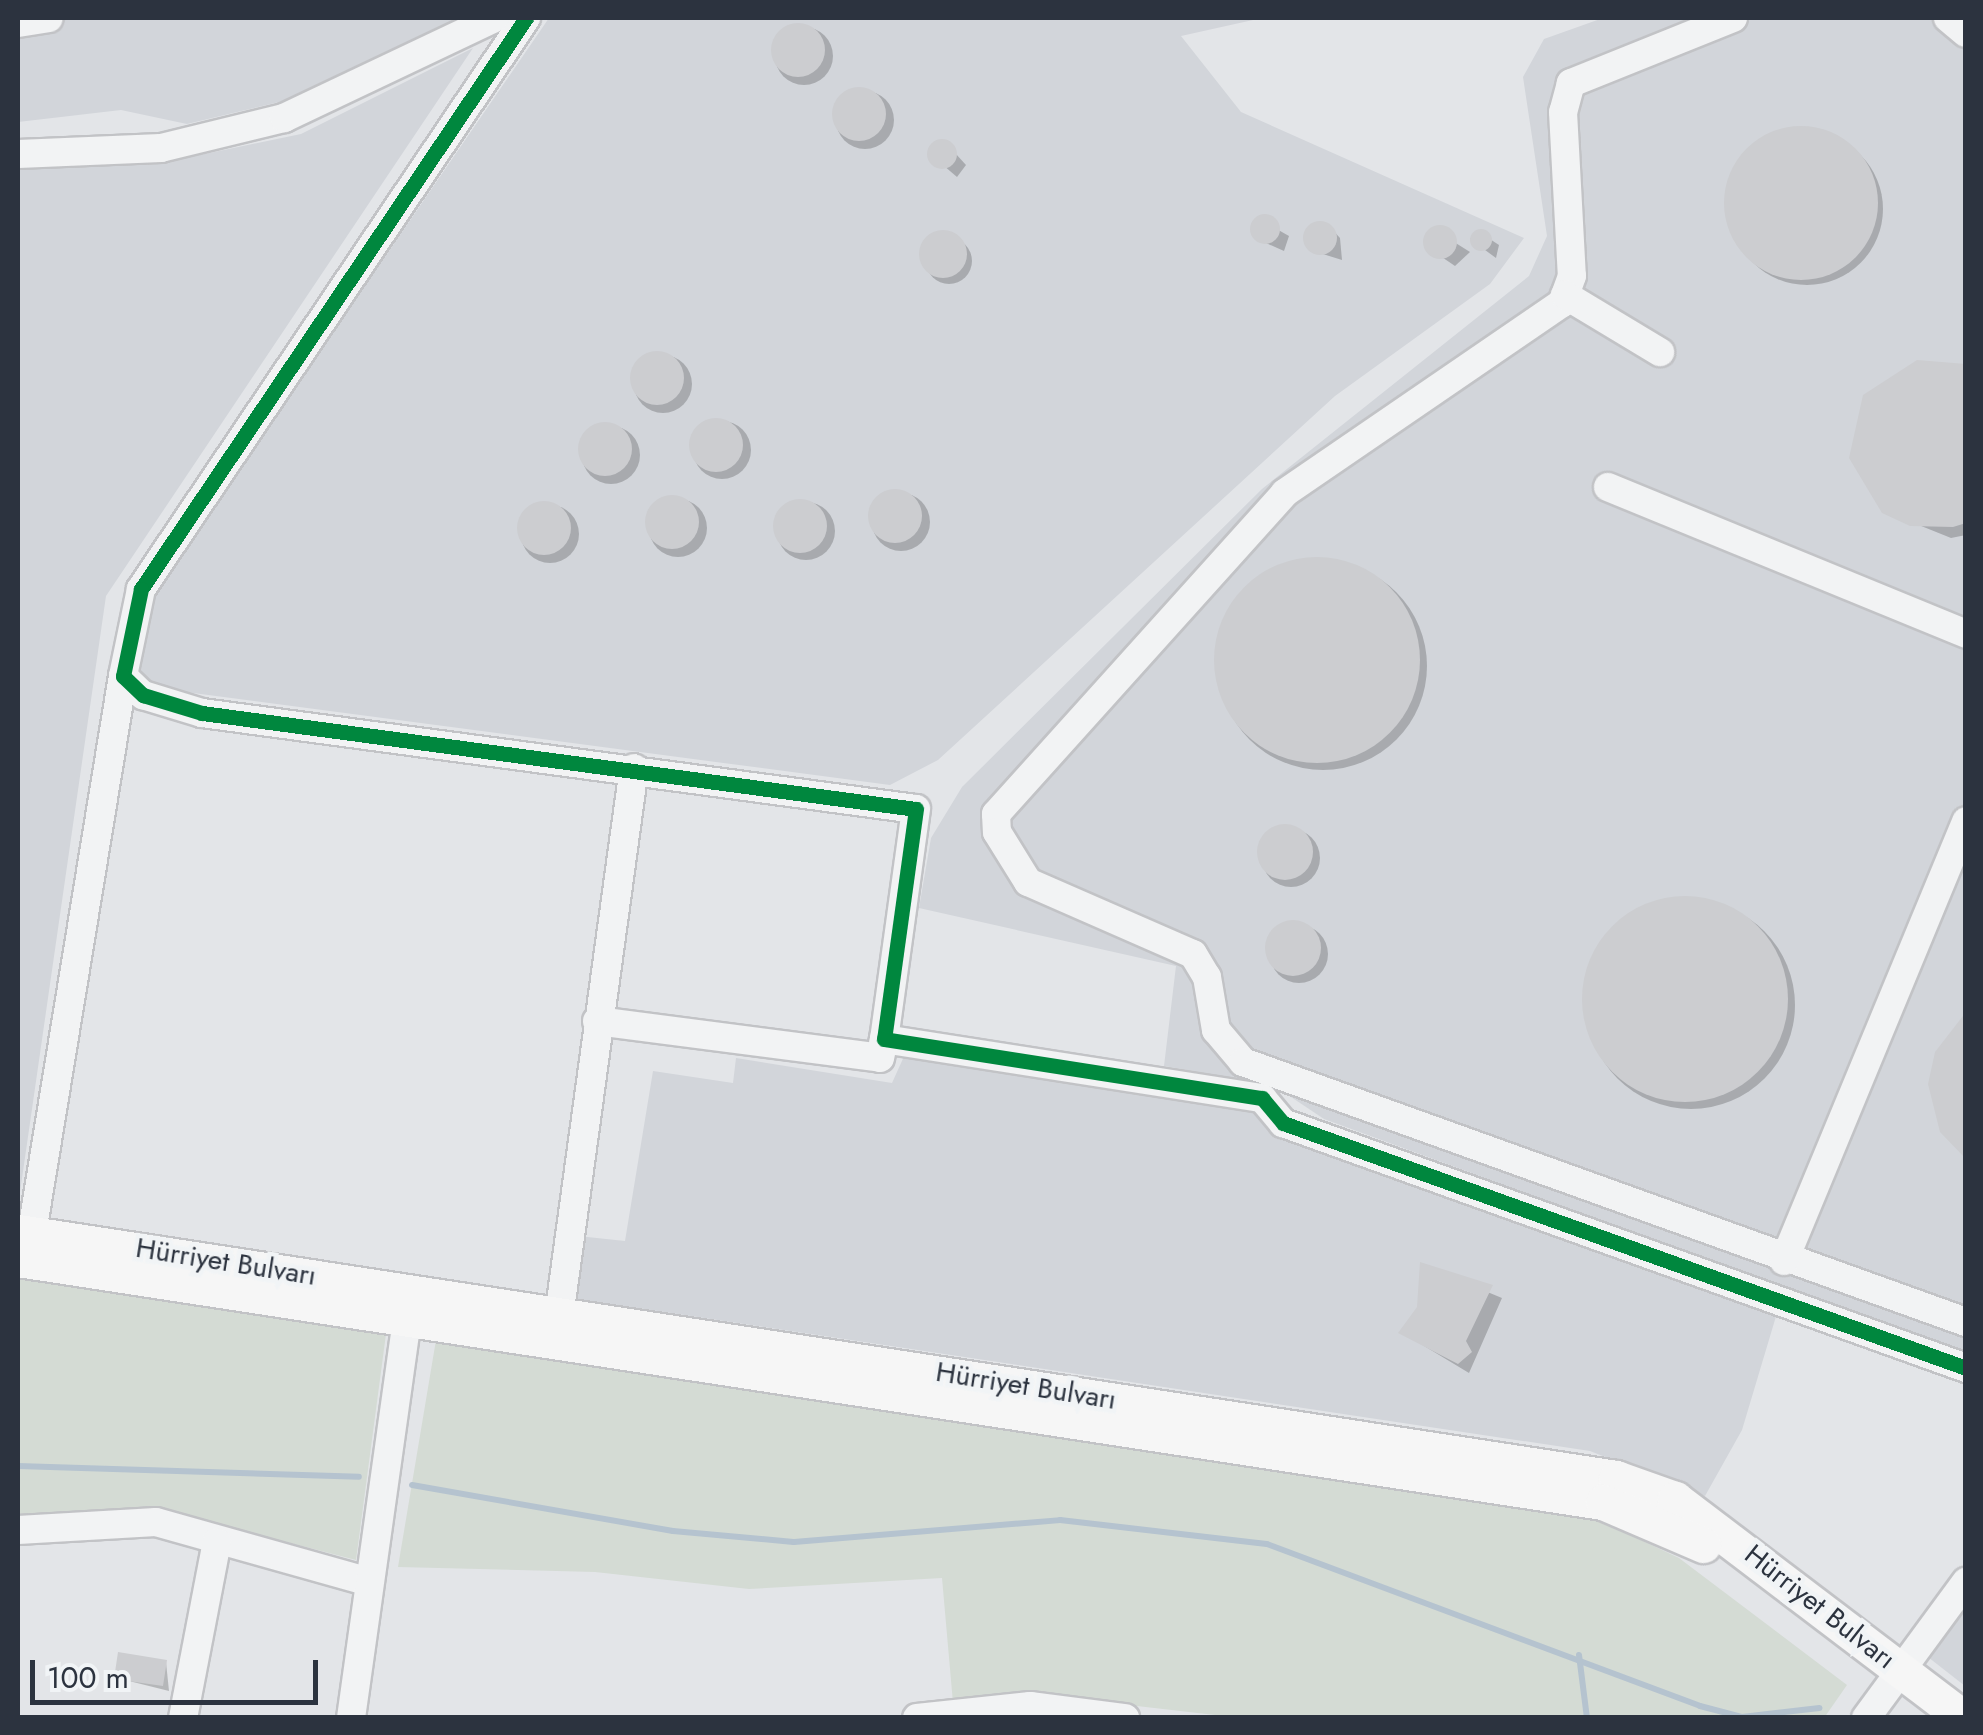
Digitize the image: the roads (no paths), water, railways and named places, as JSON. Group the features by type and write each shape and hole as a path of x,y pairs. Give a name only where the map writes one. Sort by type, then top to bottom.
{"main road":[{"name":"Hürriyet Bulvarı","path":"22,1241 407,1319 557,1328"},
{"name":"Hürriyet Bulvarı","path":"22,1241 1603,1502 1665,1522 1724,1558 1897,1681 1962,1718"},
{"name":"Hürriyet Bulvarı","path":"1897,1681 1925,1718"}],"street":[{"path":"18,23 50,18"},
{"path":"18,154 160,148 284,118 496,18"},
{"path":"22,1241 141,589 526,18"},
{"path":"1565,295 1572,182 1564,112 1572,83 1733,18"},
{"path":"1948,18 1966,33"},
{"path":"1565,295 1660,352"},
{"path":"1565,295 1285,493 996,814 997,832 1028,882 1193,954 1207,977 1216,1030 1244,1062 1784,1261 1966,1322"},
{"path":"1608,487 1966,634"},
{"path":"123,676 143,694 202,713 634,768 916,809 880,1058 597,1021"},
{"path":"557,1328 634,768"},
{"path":"1784,1261 1966,821"},
{"path":"884,1039 1262,1098 1283,1123 1966,1368"},
{"path":"352,1718 407,1319"},
{"path":"18,1530 156,1522 369,1582"},
{"path":"183,1718 217,1542"},
{"path":"1866,1718 1897,1681 1966,1582"},
{"path":"917,1718 1030,1706 1125,1718"}],"waterway":[{"path":"18,1466 359,1477"},
{"path":"412,1485 673,1531 794,1542 1060,1520 1267,1544 1700,1706 1742,1717 1819,1708"},
{"path":"1579,1655 1587,1718"}]}
